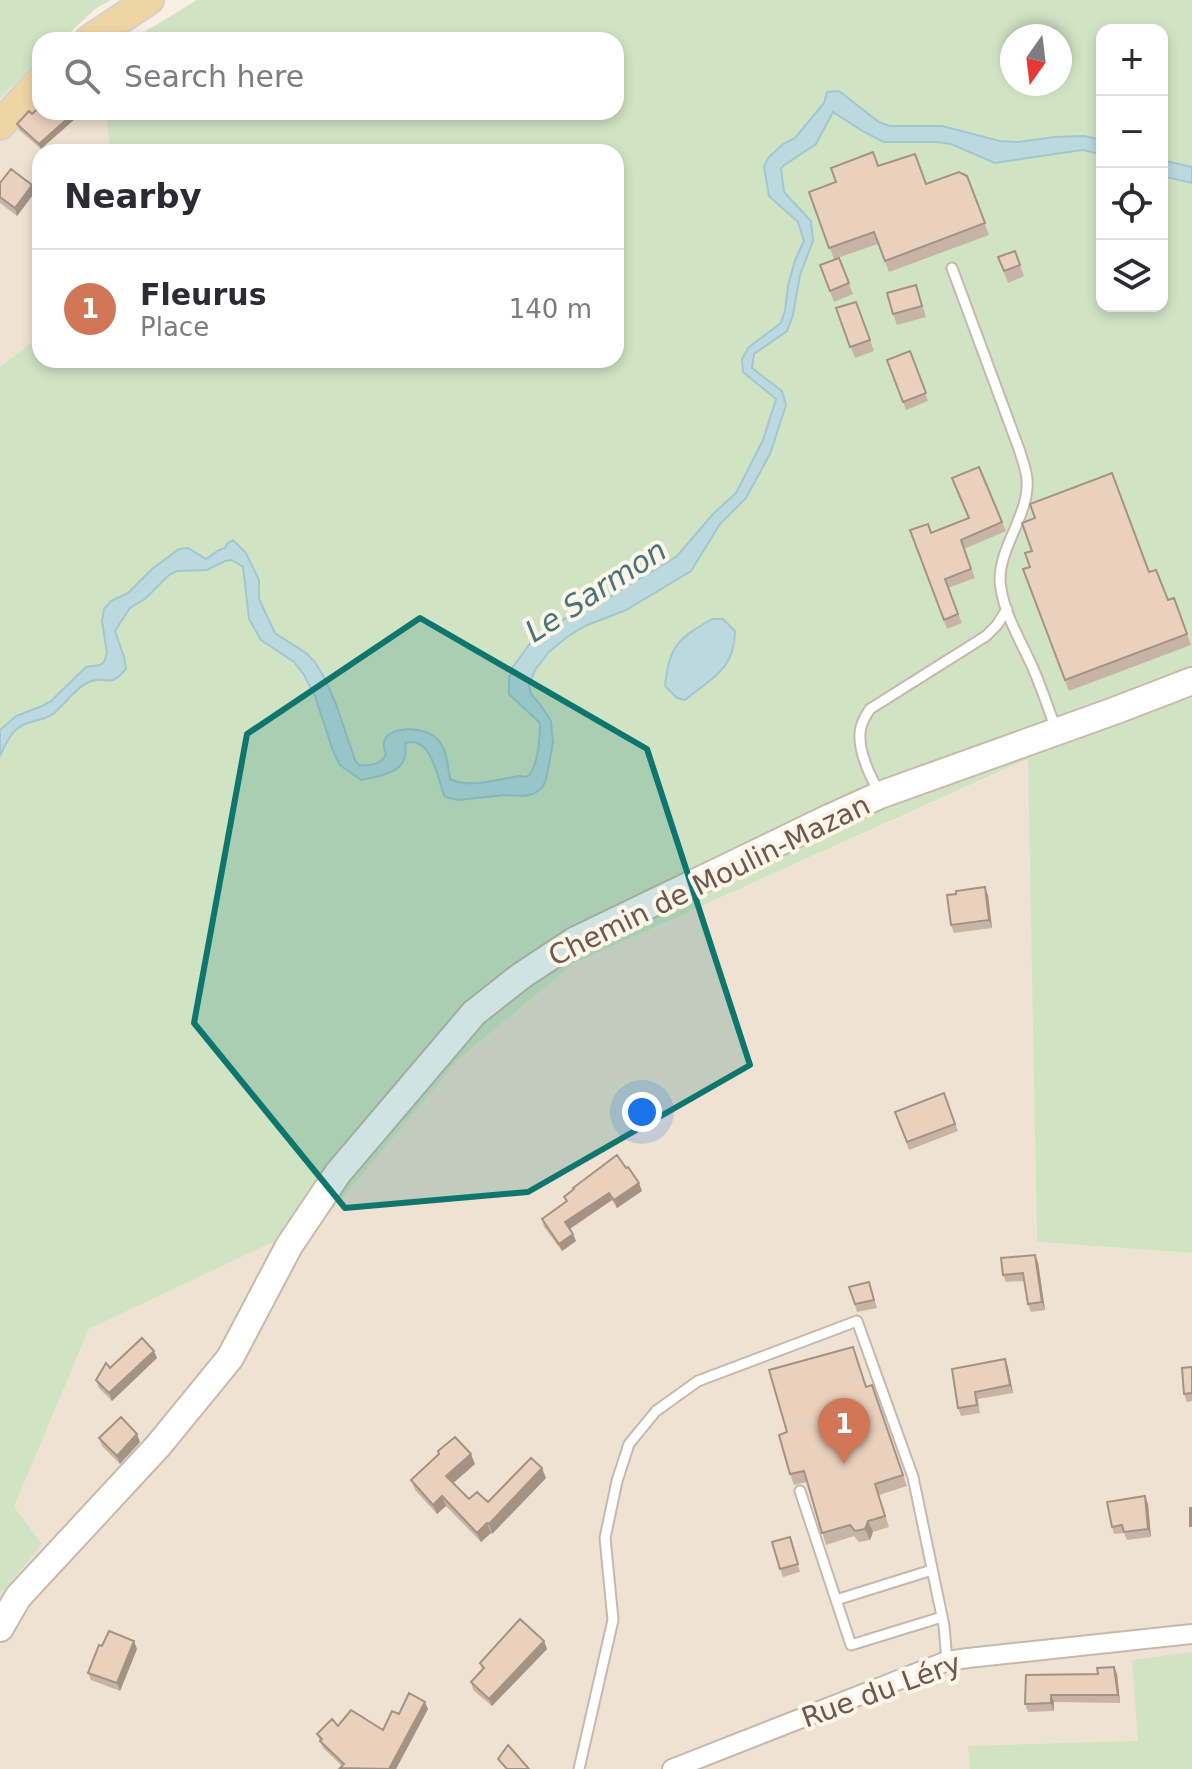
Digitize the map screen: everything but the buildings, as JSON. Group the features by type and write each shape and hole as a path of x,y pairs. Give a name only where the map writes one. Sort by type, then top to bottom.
{"main road":[{"path":"101,32 149,0"},
{"path":"0,125 32,90"}],"street":[{"name":"Chemin de Moulin-Mazan","path":"0,1628 18,1597 158,1446 230,1358 289,1246 338,1173 474,1013 521,976 574,941 829,818 880,795 1192,681"},
{"name":"Rue du Léry","path":"672,1769 947,1661 1192,1634"}],"lane":[{"path":"952,268 1019,449 1027,479 1025,498 1001,574 1002,594 1057,732"},
{"path":"880,795 867,771 860,739 861,727 870,709 986,636 1007,609"},
{"path":"579,1769 613,1620 605,1538 617,1481 629,1444 656,1411 698,1381 857,1321 913,1477 942,1617 947,1661"},
{"path":"800,1491 851,1645 942,1617"},
{"path":"836,1600 932,1570"}],"highlighted area":[{"path":"420,618 647,749 750,1065 528,1192 345,1208 194,1023 247,734"}],"shaded area":[{"path":"32,68 32,120 107,120 109,144 32,144 32,342 0,367 0,98"},
{"path":"1029,759 1037,1242 1192,1253 1192,1769 0,1769 0,1595 14,1507 89,1329 269,1244 317,1227 460,1058 573,964"}],"green space":[{"path":"0,0 111,0 95,9 71,32 32,32 32,68 0,98"},
{"path":"197,0 1192,0 1192,1253 1037,1242 1028,759 573,964 460,1058 317,1228 269,1244 89,1329 14,1507 42,1544 0,1595 0,367 32,342 32,368 624,368 624,144 109,144 107,120 624,120 624,32 144,32"},
{"path":"1192,1652 1192,1769 970,1769 968,1746 1138,1741 1132,1660"}],"water":[{"path":"839,91 879,122 890,126 942,126 1000,141 1018,142 1084,136 1096,139 1096,153 1084,150 995,163 951,144 884,142 833,112 816,144 783,166 784,192 811,221 813,241 800,275 787,331 754,354 752,368 782,391 786,405 770,454 746,498 720,524 691,571 626,610 585,626 567,637 549,652 535,670 529,685 531,694 551,721 553,743 542,788 524,796 458,800 445,797 428,752 414,742 405,743 403,761 394,771 386,774 361,780 340,765 315,696 304,675 294,662 261,640 249,619 243,567 232,560 207,570 177,571 169,575 145,599 130,608 115,631 126,669 112,680 86,683 53,714 21,726 9,738 0,756 0,730 16,716 51,701 86,667 104,662 107,653 102,621 104,609 111,601 128,593 152,569 179,549 188,548 206,559 233,540 246,553 259,580 259,599 275,633 306,653 324,677 359,765 371,765 382,760 386,754 384,744 387,737 394,732 414,730 433,736 440,742 446,755 450,779 475,783 527,777 536,760 540,723 509,694 513,667 534,638 574,613 593,607 677,556 713,514 736,493 763,440 776,399 743,372 742,359 749,347 781,323 795,260 804,241 798,222 769,196 764,167 768,158 795,138 824,103 827,92"},
{"path":"1168,161 1192,167 1192,183 1168,177"},
{"path":"712,619 723,619 735,631 731,655 713,679 685,700 677,698 665,686 669,661 683,638"}],"place":[{"name":"Fleurus","path":"844,1464"}],"water label":[{"name":"Le Sarmon","path":"596,591"}]}
